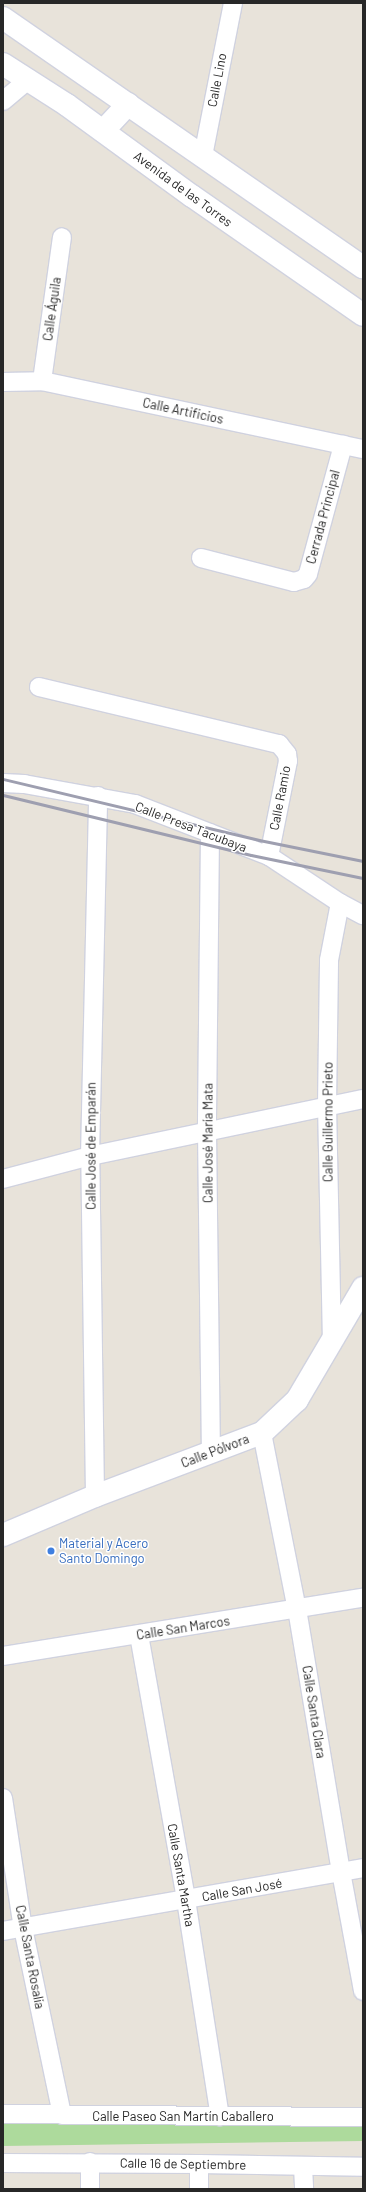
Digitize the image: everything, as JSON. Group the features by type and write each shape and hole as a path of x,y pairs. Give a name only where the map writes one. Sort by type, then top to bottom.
{"street":[{"name":"Calle Lino","path":"203,156 233,3"},
{"path":"3,18 363,267"},
{"name":"Avenida de las Torres","path":"3,64 29,79 363,315"},
{"path":"3,100 29,79"},
{"path":"103,131 128,104"},
{"name":"Calle Águila","path":"42,381 62,237"},
{"name":"Calle Artificios","path":"3,382 42,381 363,449"},
{"name":"Cerrada Principal","path":"201,558 294,582 304,579 308,574 343,445"},
{"name":"Calle Ramio","path":"39,687 279,744 287,754 288,761 269,856"},
{"name":"Calle Presa Tacubaya","path":"3,783 24,784 98,796 135,804 269,856 340,903 363,915"},
{"name":"Calle José de Emparán","path":"95,1496 90,1156 98,796"},
{"name":"Calle José María Mata","path":"210,833 207,1131 211,1453"},
{"name":"Calle Guillermo Prieto","path":"332,1343 327,1106 328,960 340,903"},
{"path":"3,1179 90,1156 363,1099"},
{"name":"Calle Pólvora","path":"3,1535 95,1496 262,1433 296,1400 332,1343 363,1288"},
{"name":"Calle Santa Clara","path":"262,1433 297,1609 341,1872 363,1991"},
{"name":"Calle San Marcos","path":"3,1656 363,1598"},
{"name":"Calle Santa Martha","path":"139,1635 186,1900 220,2116"},
{"name":"Calle Santa Rosalía","path":"3,1798 23,1928 62,2115"},
{"name":"Calle San José","path":"3,1931 363,1868"},
{"name":"Calle Paseo San Martín Caballero","path":"3,2114 363,2117"},
{"path":"90,2162 90,2189"},
{"name":"Calle 16 de Septiembre","path":"3,2163 90,2162 363,2167"},
{"path":"199,2164 199,2189"},
{"path":"303,2167 304,2189"}],"green space":[{"path":"3,2118 363,2124 363,2141 3,2146"}],"railway":[{"path":"3,779 259,840 363,861"},
{"path":"3,795 251,855 363,878"}],"place":[{"name":"Material y Acero Santo Domingo","path":"51,1551"}]}
